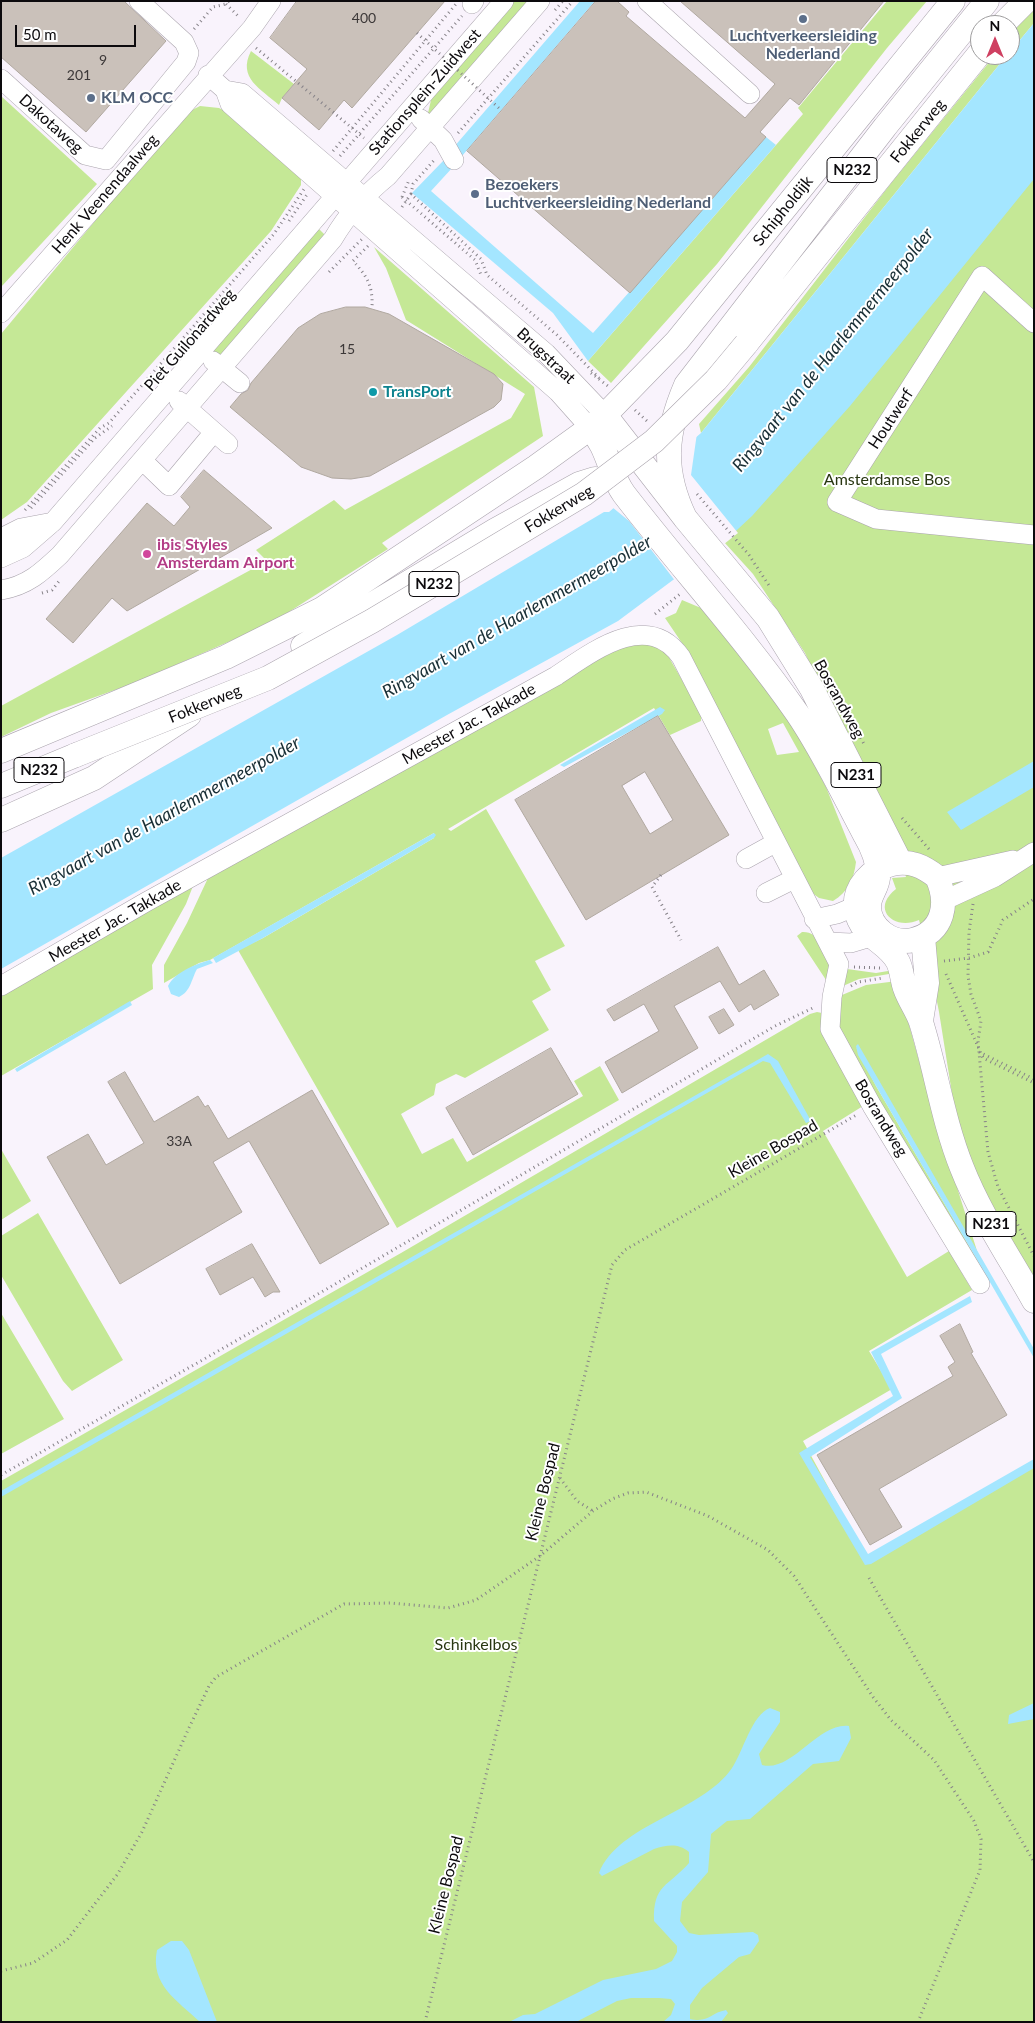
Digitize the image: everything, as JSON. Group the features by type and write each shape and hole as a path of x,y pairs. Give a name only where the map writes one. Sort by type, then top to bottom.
{"main road":[{"name":"Schipholdijk","path":"598,429 677,341 953,1"},
{"name":"N232","path":"685,518 672,487 668,455 675,412 686,385 891,120 987,1"},
{"path":"1007,15 1015,1"},
{"path":"1011,15 1026,1"},
{"name":"Fokkerweg","path":"1,786 268,678 372,621 584,494 654,442 716,380 970,65"},
{"name":"Brugstraat","path":"598,429 647,471 717,557"},
{"name":"Brugstraat","path":"598,429 620,487 690,578 746,644 798,715 819,748 865,835 872,874"},
{"name":"N232","path":"579,484 593,467 598,429"},
{"name":"N232","path":"1,750 226,657 322,609 536,467 598,429"},
{"name":"N232","path":"1,820 74,788 117,765 198,709 259,671 394,593 494,531 579,484 600,478 610,479 620,487"},
{"name":"Bosrandweg","path":"717,557 768,618 812,689 900,862"},
{"path":"856,906 858,890 872,874 900,862 920,866 937,877 944,900 944,912 939,922 923,937 910,941 879,939"},
{"name":"N231","path":"872,874 878,880 869,905 871,919 879,939"},
{"name":"N231","path":"856,906 862,924 879,939 898,962 905,988 921,1021 939,1096 961,1167 970,1188 1034,1301"},
{"name":"N231","path":"921,1021 927,984 923,937"}],"street":[{"path":"139,1 184,42"},
{"name":"Henk Veenendaalweg","path":"1,313 208,75 252,28 271,1"},
{"name":"Stationsplein-Zuidwest","path":"341,190 504,1"},
{"name":"Stationsplein-Zuidwest","path":"359,205 388,176 540,1"},
{"path":"647,1 750,94"},
{"name":"Dakotaweg","path":"1,79 85,155 106,160 186,62 189,53 184,42"},
{"name":"Brugstraat","path":"208,75 224,90 230,104 321,172 359,205 384,214 546,353 598,429"},
{"path":"410,110 430,128 450,153"},
{"name":"Stationsplein-Zuidwest","path":"384,214 384,194 388,176"},
{"name":"Piet Guilonardweg","path":"2,558 23,548 53,522 341,190"},
{"path":"1,590 21,585 44,571 60,554 333,239 342,224 359,205"},
{"name":"Brugstraat","path":"359,205 372,229 598,429"},
{"path":"333,239 345,234 372,229"},
{"name":"Houtwerf","path":"1034,323 982,276 837,502 876,518 1034,535"},
{"path":"200,351 240,384"},
{"path":"142,460 169,486 221,438 166,390"},
{"path":"1,538 21,528 53,522"},
{"name":"Meester Jac. Takkade","path":"1,986 146,902 556,676 605,646 639,634 654,635 666,641 681,657 814,919 828,942"},
{"path":"746,859 775,843"},
{"path":"937,877 1027,855"},
{"path":"944,900 995,877 1027,855"},
{"path":"766,893 794,879"},
{"path":"814,919 836,914 856,906"},
{"path":"828,942 850,944 879,939"},
{"name":"Bosrandweg","path":"828,942 839,964 832,997 830,1029 872,1106 980,1284"}],"path":[{"path":"184,42 213,7 226,4 229,1"},
{"path":"411,194 413,184 450,153 573,1"},
{"path":"119,421 95,438 36,505 23,514 81,448 100,428 109,423 274,234 352,128 468,2"},
{"name":"Stationsplein-Zuidwest","path":"359,134 468,2"},
{"path":"417,33 502,110"},
{"path":"250,43 359,134 321,172 288,224"},
{"path":"692,487 749,554 770,588"},
{"path":"655,614 672,600"},
{"name":"Bosrandweg","path":"843,704 865,746"},
{"path":"898,812 907,827 930,850"},
{"path":"661,876 652,887 681,940"},
{"path":"970,889 973,905 969,932 971,994 981,1020 979,1052 988,1152 998,1187 1034,1256"},
{"path":"969,958 988,952 1003,920 1034,899"},
{"path":"1,1475 453,1216 775,1026 832,997"},
{"path":"979,1052 1034,1079"},
{"name":"Kleine Bospad","path":"425,2022 612,1266 625,1250 872,1106"},
{"path":"560,1478 577,1501 593,1511"},
{"path":"1,1971 33,1963 67,1940 117,1875 142,1832 192,1721 209,1686 216,1677 344,1604 390,1603 448,1608 465,1604 484,1596 540,1556 593,1511 612,1499 628,1493 646,1492 708,1516 768,1550 794,1576 873,1697 891,1720 934,1760 974,1821 981,1839 980,1870 918,2022"},
{"path":"869,1578 1034,1862"}],"green space":[{"path":"514,1 529,1 430,115 428,113 432,96"},
{"path":"887,1 927,1 887,48 717,264 611,383 588,361 803,114 798,108"},
{"path":"1034,7 1034,23 1020,40 1020,24"},
{"path":"251,51 294,84 282,98 279,105 259,88 249,76 247,60"},
{"path":"987,65 999,65 701,433 699,424 749,367 892,182"},
{"name":"Amsterdamse Bos","path":"1034,70 1034,1295 964,1169 939,1012 919,920 901,923 888,916 885,910 888,897 896,889 892,878 906,877 900,855 805,653 753,574 724,542"},
{"path":"1,96 97,184 1,287"},
{"path":"200,106 219,108 235,116 301,173 301,185 271,231 27,502 1,520 1,334 184,114"},
{"path":"318,228 326,236 221,356 214,353 213,350"},
{"path":"374,247 534,387 543,436 382,543 388,549 284,615 244,635 137,682 51,713 1,737 1,706 267,561 256,550 334,500 345,510 511,418 525,394 406,320 386,268"},
{"path":"682,600 701,608 763,683 797,733 826,787 856,862 854,874 849,884 843,894 833,901 819,898 807,889 747,782 686,649 665,618 676,613","holes":["783,723 799,752 777,755 768,729"]},
{"path":"647,642 663,647 701,713 701,721 670,735 654,708 448,829 451,831 486,809 565,946 535,961 551,990 532,1001 549,1030 465,1078 456,1074 436,1084 434,1095 401,1114 422,1154 453,1138 467,1162 583,1096 574,1081 600,1066 619,1100 397,1228 238,950 263,938 434,838 434,833 210,960 199,963 164,983 164,965 187,923 208,878 617,647"},
{"path":"193,886 186,904 152,965 153,989 1,1076 1,993"},
{"path":"802,932 817,938 832,963 828,983 797,936"},
{"path":"847,969 876,973 894,970 895,973 859,979 843,986"},
{"path":"897,981 932,1108 978,1254 856,1047 876,1086 989,1280 984,1285 872,1093 838,1024 842,995 866,985"},
{"name":"Schinkelbos","path":"822,1013 863,1106 823,1131 907,1277 949,1251 972,1290 869,1351 892,1389 803,1441 866,1556 1034,1467 1034,2022 1,2022 1,1481 401,1253 810,1014"},
{"path":"1,1149 31,1201 1,1220"},
{"path":"38,1213 123,1360 72,1391 63,1381 1,1275 1,1236"},
{"path":"1,1313 64,1419 1,1454"}],"water":[{"path":"580,1 595,1 462,156 453,148"},
{"name":"Ringvaart van de Haarlemmermeerpolder","path":"1034,23 1034,179 850,406 752,516 724,542 618,621 447,715 1,969 1,858 397,635 604,512 609,512 701,433 999,65 1020,65 1020,40"},
{"path":"766,137 776,145 588,361 553,313 412,193 444,160 453,167 431,191 593,333"},
{"path":"660,707 665,710 662,714 564,767 560,765"},
{"path":"1034,761 1034,787 961,830 947,812"},
{"path":"434,833 436,835 434,838 263,938 216,963 213,958"},
{"path":"210,960 213,963 197,969 183,995 179,997 171,994 168,986 171,981 192,966"},
{"path":"130,1001 132,1005 17,1072 15,1069"},
{"path":"858,1044 1034,1349 1034,1358 858,1055 856,1046"},
{"path":"768,1054 778,1061 811,1121 806,1123 770,1063 763,1061 1,1497 1,1491"},
{"path":"970,1296 972,1302 881,1354 902,1398 810,1457 868,1554 1034,1459 1034,1468 871,1564 865,1565 799,1453 893,1396 871,1352"},
{"path":"1034,1703 1034,1719 1008,1724 1009,1715"},
{"path":"770,1708 780,1712 780,1722 759,1754 762,1765 784,1762 816,1739 838,1727 849,1726 851,1738 839,1761 813,1764 750,1819 727,1821 711,1834 708,1872 682,1902 680,1921 689,1933 699,1935 753,1932 758,1935 759,1941 750,1954 739,1957 702,1988 690,2005 690,2019 696,2020 706,2019 726,2010 728,2013 721,2022 663,2022 671,2015 675,2004 671,1999 631,1998 617,2001 576,2022 509,2022 523,2015 535,2014 603,1980 656,1969 672,1961 677,1952 677,1946 654,1921 654,1909 656,1900 663,1887 689,1863 689,1852 677,1846 654,1849 602,1876 599,1873 609,1856 624,1842 682,1808 718,1783 732,1768 753,1725"},
{"path":"171,1941 182,1941 189,1950 217,2022 200,2022 174,1999 161,1982 156,1962 157,1950"}],"pier":[{"path":"697,433 691,475 738,533 676,582 629,521 612,507"}],"building":[{"path":"1,1 124,1 166,41 86,132 1,57"},
{"path":"297,1 445,1 352,108 344,100 319,130 282,98 307,69 270,38"},
{"path":"596,1 617,1 629,12 626,16 745,118 775,84 680,1 884,1 799,105 790,98 760,132 766,137 630,293 467,151"},
{"name":"TransPort","path":"346,307 365,307 389,314 494,374 503,384 501,400 494,407 370,476 351,479 332,478 301,467 230,407 241,394 248,390 251,383 298,328 320,314"},
{"path":"204,470 272,528 127,611 112,598 73,643 46,619 147,503 174,526 190,507 181,497"},
{"path":"658,716 729,835 586,920 515,800","holes":["645,772 673,820 650,834 622,786"]},
{"path":"718,947 739,985 764,970 779,995 754,1010 751,1004 739,1012 720,981 674,1006 698,1048 622,1093 605,1062 659,1031 644,1004 614,1021 607,1010"},
{"path":"724,1009 734,1025 719,1034 709,1017"},
{"path":"551,1048 578,1094 473,1155 446,1108"},
{"path":"125,1072 154,1122 198,1096 205,1107 208,1105 228,1139 312,1090 389,1224 320,1264 249,1141 213,1162 242,1212 120,1284 47,1157 88,1134 106,1165 144,1143 108,1082"},
{"path":"252,1244 280,1292 273,1292 265,1297 253,1277 220,1295 206,1269"},
{"path":"960,1324 973,1352 971,1353 1007,1415 879,1489 902,1527 870,1545 817,1455 953,1376 948,1367 955,1362 940,1336"}],"place":[{"name":"Luchtverkeersleiding Nederland","path":"803,19"},
{"name":"KLM OCC","path":"91,98"},
{"name":"Bezoekers Luchtverkeersleiding Nederland","path":"475,194"},
{"name":"TransPort","path":"373,392"},
{"name":"ibis Styles Amsterdam Airport","path":"147,554"}]}
